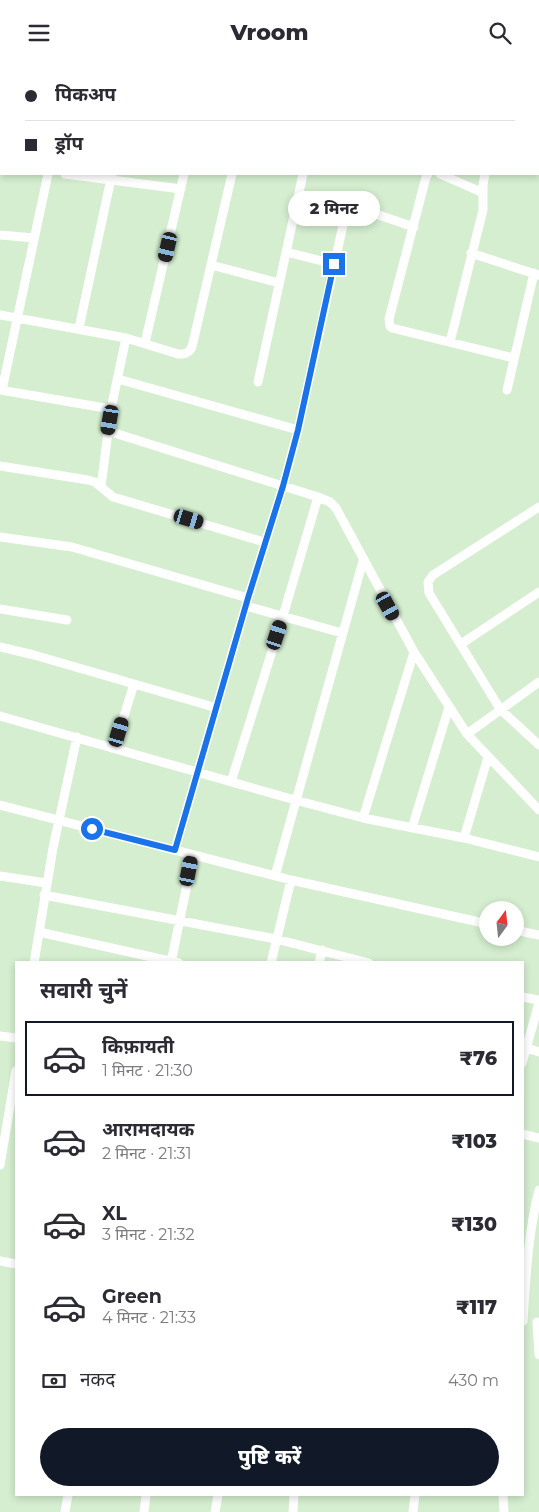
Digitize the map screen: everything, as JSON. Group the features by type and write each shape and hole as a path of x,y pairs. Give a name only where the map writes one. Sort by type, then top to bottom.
{"street":[{"path":"48,175 1,390 111,409"},
{"path":"80,175 111,177 181,189"},
{"path":"146,343 184,175"},
{"path":"0,315 126,337 178,354 189,352 192,347 232,175"},
{"path":"258,382 303,175"},
{"path":"427,175 389,323 392,328 514,358"},
{"path":"443,175 483,189"},
{"path":"450,342 482,210 485,175"},
{"path":"79,328 111,177"},
{"path":"175,850 264,542 283,486 298,430 345,216 351,209 358,208 414,227"},
{"path":"0,235 34,239"},
{"path":"286,252 334,264"},
{"path":"471,253 536,274 507,390"},
{"path":"211,265 280,283"},
{"path":"101,487 111,409 126,337"},
{"path":"118,379 298,430"},
{"path":"108,431 330,502 336,508 363,561 414,652 467,734 539,810"},
{"path":"0,466 88,480 101,487 113,497 264,542"},
{"path":"231,782 318,497"},
{"path":"539,507 432,575 428,583 429,593 500,709 539,745"},
{"path":"0,537 72,547 247,602 283,616 342,633"},
{"path":"275,876 363,561"},
{"path":"461,645 539,592"},
{"path":"0,609 67,620"},
{"path":"0,647 217,708"},
{"path":"363,818 414,652"},
{"path":"467,734 539,682"},
{"path":"114,748 134,684"},
{"path":"412,828 449,707"},
{"path":"0,716 363,818 464,838 539,857"},
{"path":"34,961 58,820 77,737"},
{"path":"464,838 488,757"},
{"path":"0,805 291,880 479,922"},
{"path":"174,961 180,919 193,855"},
{"path":"0,876 46,883"},
{"path":"271,961 291,880"},
{"path":"44,895 180,919 276,939 362,961"},
{"path":"38,932 169,961"},
{"path":"524,932 539,935"},
{"path":"319,961 322,950"},
{"path":"524,997 539,1001 524,1057"},
{"path":"0,1036 15,1038"},
{"path":"527,1048 539,1052"},
{"path":"0,1165 1,1150 15,1080"},
{"path":"524,1134 539,1138"},
{"path":"524,1305 528,1243 533,1211 539,1190"},
{"path":"0,1261 15,1264"},
{"path":"524,1321 538,1322 539,1355"},
{"path":"65,1512 68,1496"},
{"path":"144,1512 146,1496"},
{"path":"215,1512 218,1496"},
{"path":"293,1512 294,1496"},
{"path":"413,1512 415,1496"},
{"path":"503,1496 504,1512"}],"route":[{"path":"92,829 175,850 264,542 283,486 298,430 334,264"}]}
